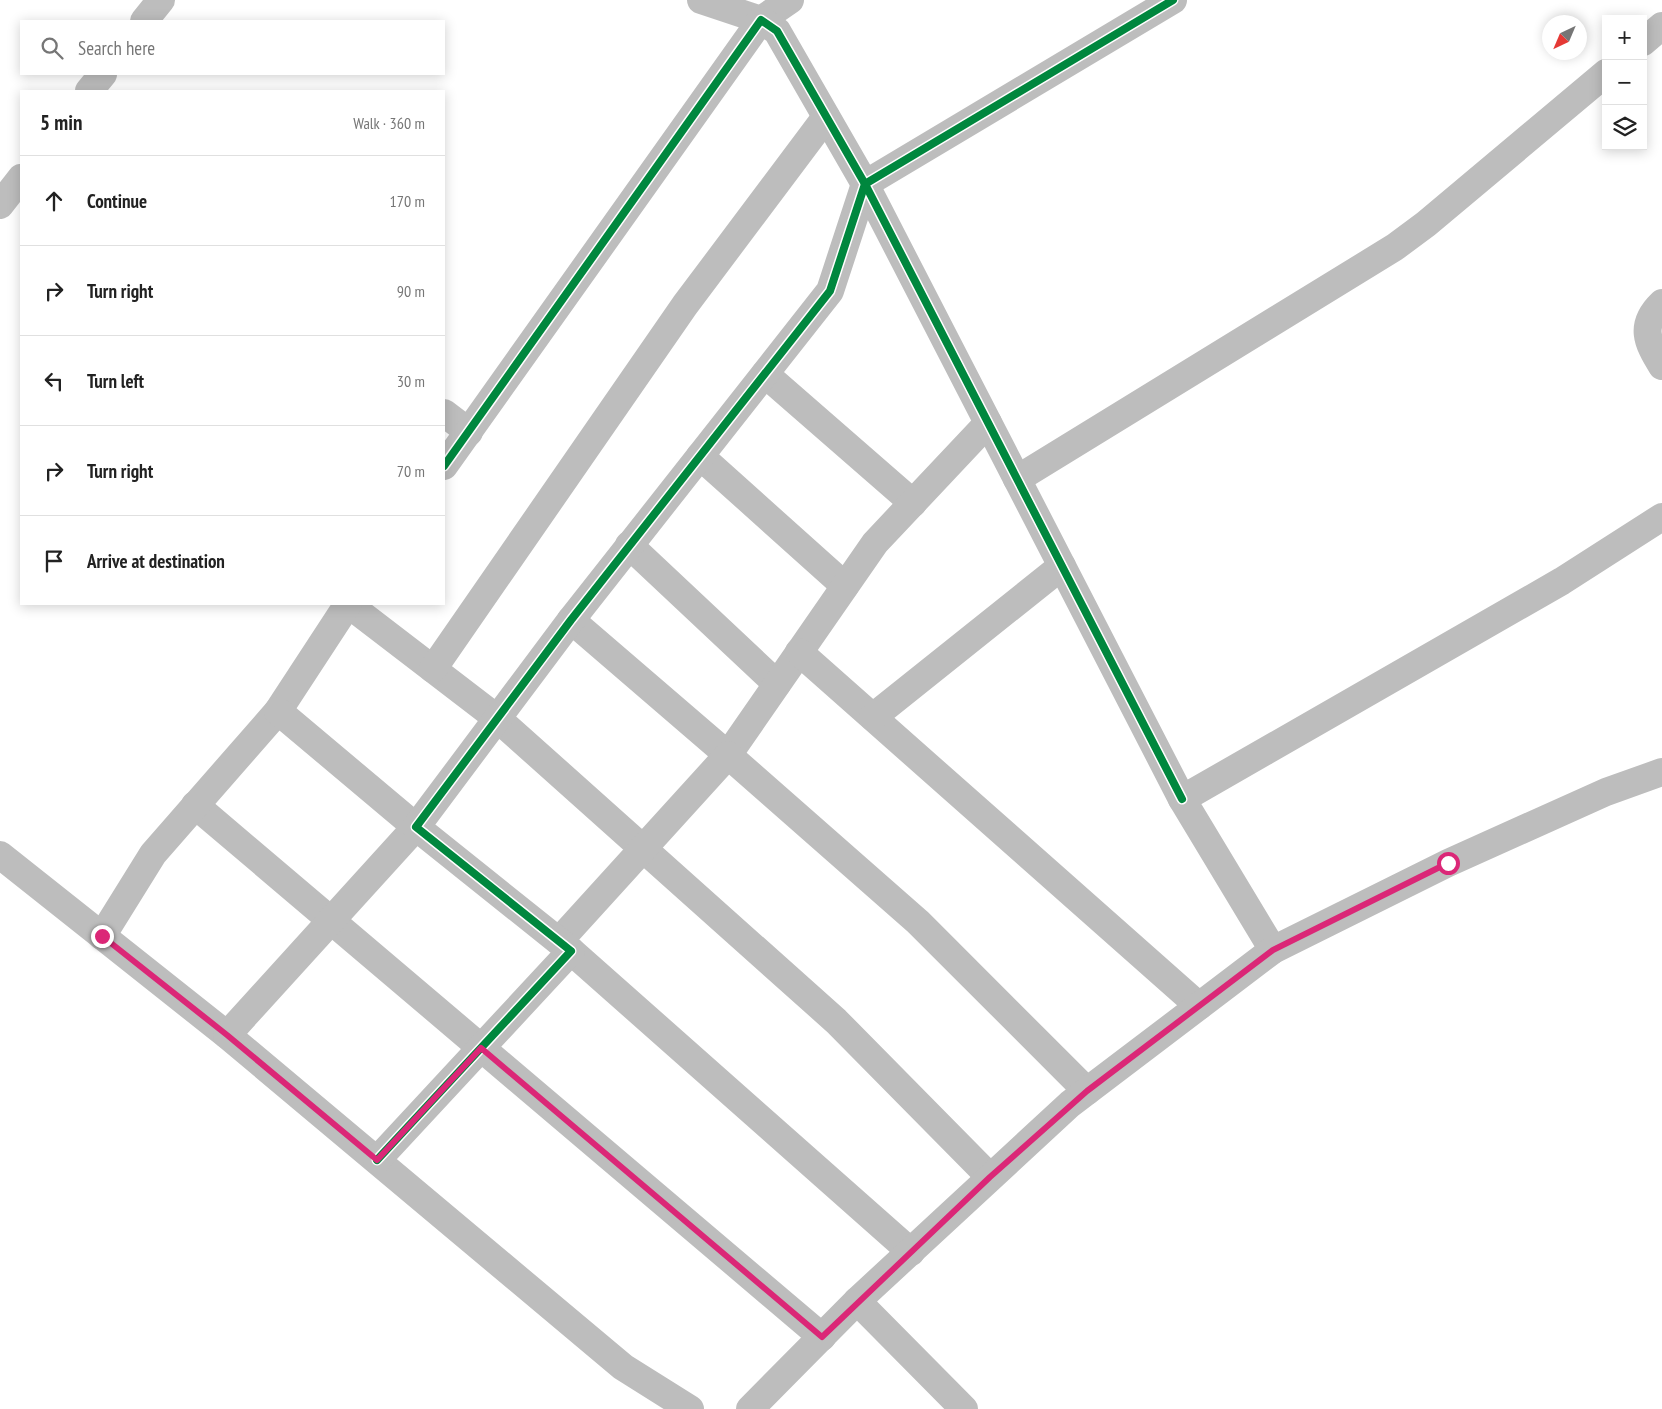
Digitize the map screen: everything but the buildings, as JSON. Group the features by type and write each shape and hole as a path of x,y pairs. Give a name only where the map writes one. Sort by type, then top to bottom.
{"street":[{"path":"145,20 161,0"},
{"path":"701,0 761,20 777,31 865,184 1182,799 1273,950"},
{"path":"445,465 761,20 790,0"},
{"path":"227,1035 416,827 571,620 830,291 865,184 1173,0"},
{"path":"1647,39 1662,26"},
{"path":"90,90 102,75"},
{"path":"1017,479 1395,247 1426,224 1602,76"},
{"path":"433,669 685,305 826,117"},
{"path":"0,205 20,179"},
{"path":"1662,303 1653,312 1648,324 1647,336 1662,366"},
{"path":"765,374 913,503"},
{"path":"445,414 469,432"},
{"path":"377,1160 481,1048 643,848 728,755 875,543 988,423"},
{"path":"700,456 845,586"},
{"path":"1182,799 1562,581 1662,517"},
{"path":"629,545 777,684"},
{"path":"873,717 1062,566"},
{"path":"102,936 153,854 278,711 347,605"},
{"path":"349,605 498,719 643,848 836,1021 990,1177"},
{"path":"571,620 918,922 1087,1091"},
{"path":"799,652 1199,1006"},
{"path":"278,711 416,827 565,946 911,1252"},
{"path":"750,1409 858,1301 990,1177 1087,1091 1273,950 1457,859 1606,792 1662,772"},
{"path":"195,805 822,1337"},
{"path":"0,855 227,1035 624,1367 690,1409"},
{"path":"858,1301 964,1409"}],"cycle path":[{"path":"377,1160 571,951 416,827 571,620 830,291 865,184 1173,0"},
{"path":"445,465 761,20 777,31 865,184 1182,799"}],"route":[{"path":"102,936 227,1035 377,1160 481,1048 822,1337 858,1301 1070,1104 1273,950 1448,863"}]}
